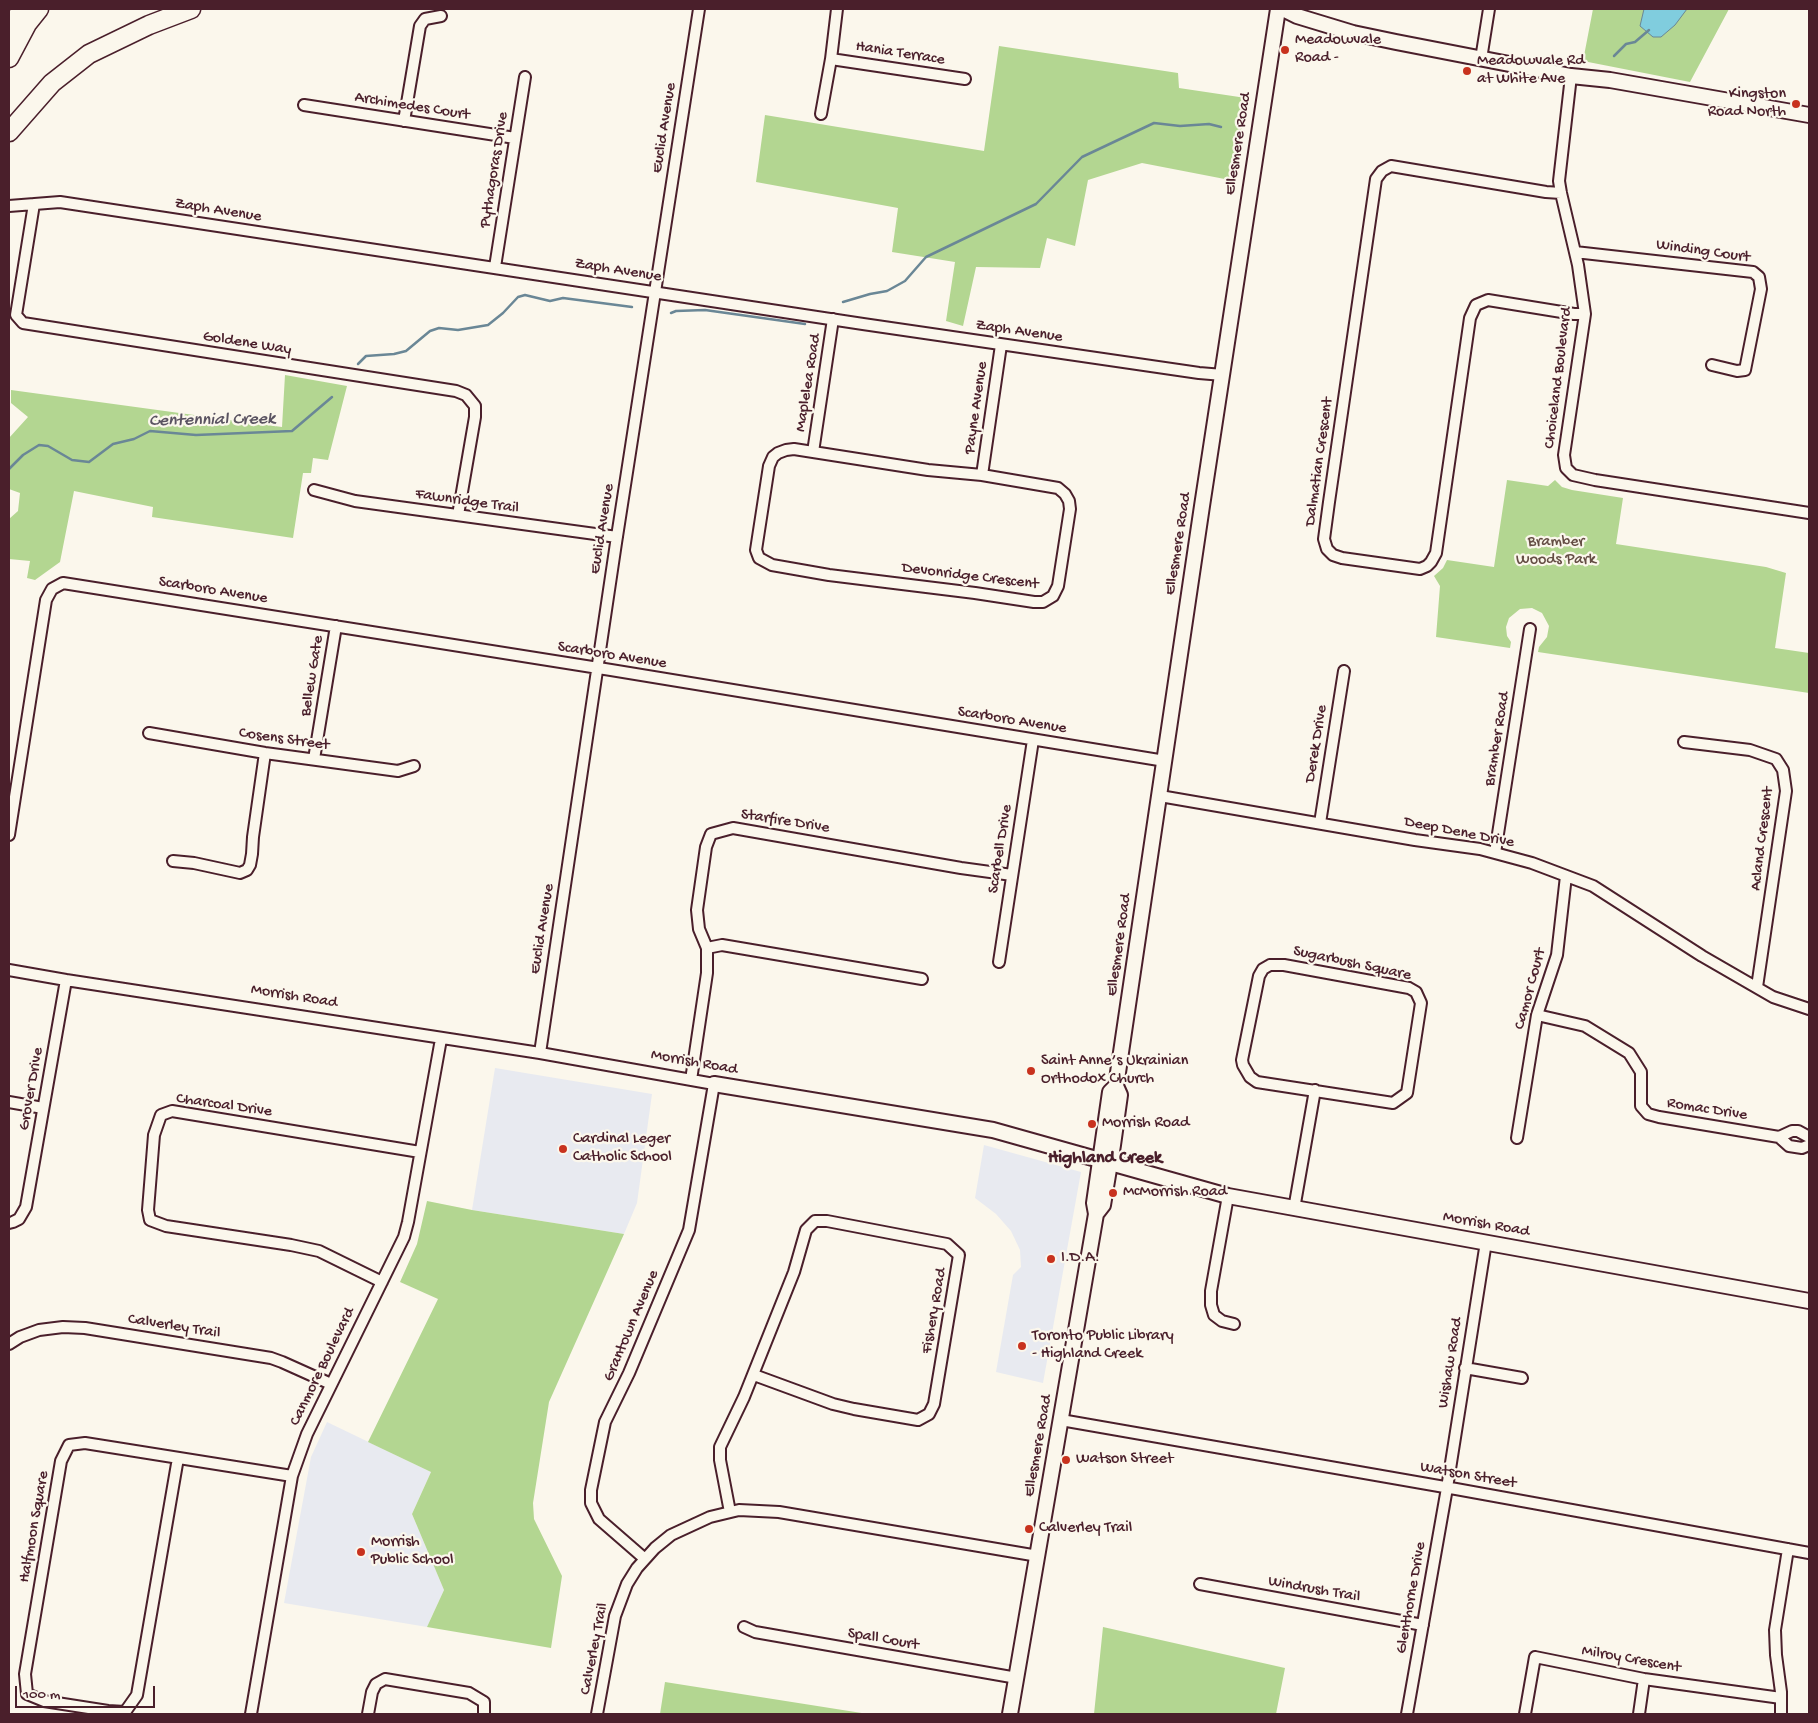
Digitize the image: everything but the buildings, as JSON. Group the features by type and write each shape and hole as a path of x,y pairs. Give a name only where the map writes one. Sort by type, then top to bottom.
{"highway":[{"path":"9,29 22,9"},
{"path":"9,58 27,24 39,9"},
{"path":"9,132 52,83 89,54 149,25 191,9"}],"main road":[{"name":"Ellesmere Road","path":"1010,1714 1096,1214 1104,1205 1105,1162 1120,1094 1116,1086 1200,516 1278,9"},
{"path":"1283,9 1297,16 1353,33 1481,59 1571,76 1610,80 1809,115"},
{"name":"Morrish Road","path":"714,1084 993,1130 1228,1196 1809,1301"}],"street":[{"name":"Euclid Avenue","path":"540,1053 617,537 699,9"},
{"path":"821,114 831,59 837,9"},
{"path":"1481,59 1489,9"},
{"path":"404,120 420,26 425,19 441,16"},
{"name":"Hania Terrace","path":"831,59 964,79"},
{"name":"Choiceland Boulevard","path":"1571,76 1559,181 1575,252 1586,314 1564,455 1565,465 1570,473 1595,480 1809,513"},
{"name":"Pythagoras Drive","path":"495,268 525,77"},
{"name":"Archimedes Court","path":"304,105 515,138"},
{"name":"Dalmatian Crescent","path":"1561,193 1391,166 1382,171 1376,179 1324,539 1327,549 1333,555 1342,558 1420,569 1431,562 1436,553 1470,318 1476,305 1488,300 1574,314 1586,314"},
{"name":"Zaph Avenue","path":"9,206 60,202 1002,345 1199,374 1223,375"},
{"name":"Goldene Way","path":"34,204 16,315 23,323 456,391 466,395 475,406 458,515"},
{"name":"Winding Court","path":"1575,252 1753,272 1759,278 1761,289 1745,370 1737,371 1712,365"},
{"name":"Maplelea Road","path":"813,452 833,319"},
{"name":"Payne Avenue","path":"982,475 1002,345"},
{"name":"Devonridge Crescent","path":"786,450 813,452 928,470 982,475 1058,488 1069,501 1070,509 1058,586 1053,596 1043,602 779,567 759,558 756,550 769,466 773,457 786,450"},
{"name":"Fawnridge Trail","path":"314,490 355,501 617,537"},
{"name":"Scarboro Avenue","path":"9,835 46,600 48,593 56,585 68,583 1165,761"},
{"name":"Bellew Gate","path":"314,759 336,626"},
{"name":"Bramber Road","path":"1496,854 1530,629"},
{"name":"Derek Drive","path":"1320,822 1344,671"},
{"name":"Cosens Street","path":"149,733 265,753 398,771 414,766"},
{"name":"Scarbell Drive","path":"999,962 1033,740"},
{"name":"Acland Crescent","path":"1684,742 1750,750 1776,759 1783,770 1786,790 1757,987"},
{"path":"173,861 194,863 240,873 247,870 252,854 265,753"},
{"name":"Deep Dene Drive","path":"1160,796 1320,822 1415,840 1480,849 1532,863 1593,886 1702,956 1773,996 1809,1009"},
{"name":"Starfire Drive","path":"690,1080 707,973 707,948 699,929 697,910 706,848 711,834 733,828 961,868 1012,875"},
{"name":"Camor Court","path":"1517,1138 1537,1015 1557,955 1566,876"},
{"path":"707,948 722,946 922,979"},
{"name":"Sugarbush Square","path":"1270,965 1284,965 1409,988 1416,992 1421,1003 1406,1093 1393,1103 1315,1090 1257,1082 1250,1077 1243,1065 1242,1060 1259,976 1263,969 1270,965"},
{"name":"Morrish Road","path":"9,970 540,1053 714,1084"},
{"name":"Grover Drive","path":"9,1223 18,1219 26,1207 66,980"},
{"name":"Romac Drive","path":"1537,1015 1585,1026 1629,1053 1640,1072 1641,1106 1648,1114 1659,1118 1779,1138 1789,1146 1802,1148 1809,1145"},
{"name":"Canmore Boulevard","path":"251,1714 292,1476 301,1447 382,1282 408,1222 441,1039"},
{"name":"Grantown Avenue","path":"644,1559 599,1519 591,1503 591,1490 605,1422 629,1373 689,1230 714,1084"},
{"path":"1294,1209 1315,1090"},
{"path":"9,1102 43,1108"},
{"name":"Charcoal Drive","path":"382,1282 319,1252 291,1245 166,1226 150,1220 148,1210 154,1135 160,1115 172,1111 420,1152"},
{"name":"Romac Drive","path":"1779,1138 1792,1131 1798,1131 1809,1137"},
{"path":"1228,1196 1210,1305 1214,1314 1222,1321 1234,1324"},
{"name":"Fishery Road","path":"730,1512 720,1460 720,1447 754,1375 794,1272 806,1230 815,1221 827,1221 948,1244 959,1255 934,1404 929,1414 918,1420 854,1409 833,1404 754,1375"},
{"name":"Wishaw Road","path":"1447,1488 1486,1242"},
{"name":"Calverley Trail","path":"9,1344 20,1337 45,1329 85,1328 271,1358 331,1384"},
{"path":"1465,1368 1522,1378"},
{"name":"Watson Street","path":"1062,1420 1809,1553"},
{"name":"Halfmoon Square","path":"178,1458 136,1695 125,1712 44,1701 27,1694 25,1674 28,1655 61,1461 69,1445 85,1443 292,1476"},
{"name":"Glenthorne Drive","path":"1407,1714 1447,1488"},
{"name":"Calverley Trail","path":"597,1714 617,1608 627,1584 644,1559 671,1534 710,1517 750,1510 779,1512 1038,1556"},
{"path":"1781,1714 1775,1630 1788,1549"},
{"name":"Windrush Trail","path":"1200,1584 1423,1625"},
{"name":"Spall Court","path":"744,1627 755,1632 1017,1678"},
{"name":"Milroy Crescent","path":"1525,1714 1535,1657 1644,1679 1781,1698"},
{"path":"368,1714 372,1692 376,1684 385,1679 469,1693 484,1702 484,1714"},
{"path":"1640,1714 1644,1679"}],"shaded area":[{"name":"Cardinal Leger Catholic School","path":"495,1068 652,1094 637,1203 624,1234 472,1210"},
{"path":"984,1145 1081,1172 1043,1383 996,1372 1013,1275 1021,1267 1020,1250 1011,1231 996,1214 975,1198"},
{"name":"Morrish Public School","path":"327,1422 431,1472 412,1514 444,1590 427,1627 284,1603 311,1457"}],"green space":[{"path":"1593,9 1729,9 1690,82 1583,61"},
{"path":"999,46 1178,73 1179,88 1246,98 1235,181 1142,163 1088,180 1075,246 1047,238 1040,268 976,267 963,326 946,321 955,262 892,252 898,208 756,182 765,115 984,151"},
{"path":"285,375 347,386 328,460 313,458 311,473 303,473 293,538 152,517 153,507 74,491 60,562 35,580 27,578 30,561 9,559 9,519 18,511 20,493 9,489 9,438 28,417 11,403 11,390 282,427"},
{"name":"Bramber Woods Park","path":"1507,480 1548,486 1555,480 1562,487 1572,490 1623,498 1616,544 1766,567 1786,573 1775,648 1809,653 1809,693 1538,652 1539,647 1547,637 1549,626 1542,613 1532,608 1520,609 1509,618 1506,627 1507,636 1511,642 1510,648 1436,637 1440,586 1434,576 1443,568 1447,560 1494,567"},
{"path":"427,1201 624,1234 549,1402 533,1503 534,1519 562,1576 551,1648 427,1627 444,1590 412,1514 431,1472 368,1442 438,1299 400,1282 417,1244"},
{"path":"1103,1627 1285,1668 1276,1714 1094,1714"},
{"path":"665,1682 868,1714 660,1714"}],"water":[{"path":"1644,9 1687,9 1675,25 1661,37 1653,37 1640,26"}],"waterway":[{"path":"1614,56 1626,44 1635,42 1649,30"},
{"name":"Centennial Creek","path":"843,302 887,291 905,281 926,257 1036,204 1082,157 1154,123 1180,126 1209,124 1221,127"},
{"name":"Centennial Creek","path":"358,364 366,356 406,351 430,331 439,328 458,330 488,325 518,297 525,295 550,301 563,298 632,307"},
{"name":"Centennial Creek","path":"671,313 676,311 705,310 805,324"},
{"name":"Centennial Creek","path":"9,469 23,455 39,445 48,446 72,460 89,462 113,444 134,439 150,431 196,435 292,431 332,397"}],"place":[{"name":"Meadowvale Road -","path":"1285,50"},
{"name":"Meadowvale Rd at White Ave","path":"1467,71"},
{"name":"Kingston Road North","path":"1796,104"},
{"name":"Saint Anne’s Ukrainian Orthodox Church","path":"1031,1071"},
{"name":"Morrish Road","path":"1092,1124"},
{"name":"Cardinal Leger Catholic School","path":"563,1149"},
{"name":"McMorrish Road","path":"1113,1193"},
{"name":"I.D.A.","path":"1051,1259"},
{"name":"Toronto Public Library - Highland Creek","path":"1022,1346"},
{"name":"Watson Street","path":"1066,1460"},
{"name":"Calverley Trail","path":"1029,1529"},
{"name":"Morrish Public School","path":"361,1552"}],"district":[{"name":"Highland Creek","path":"1105,1159"}]}
